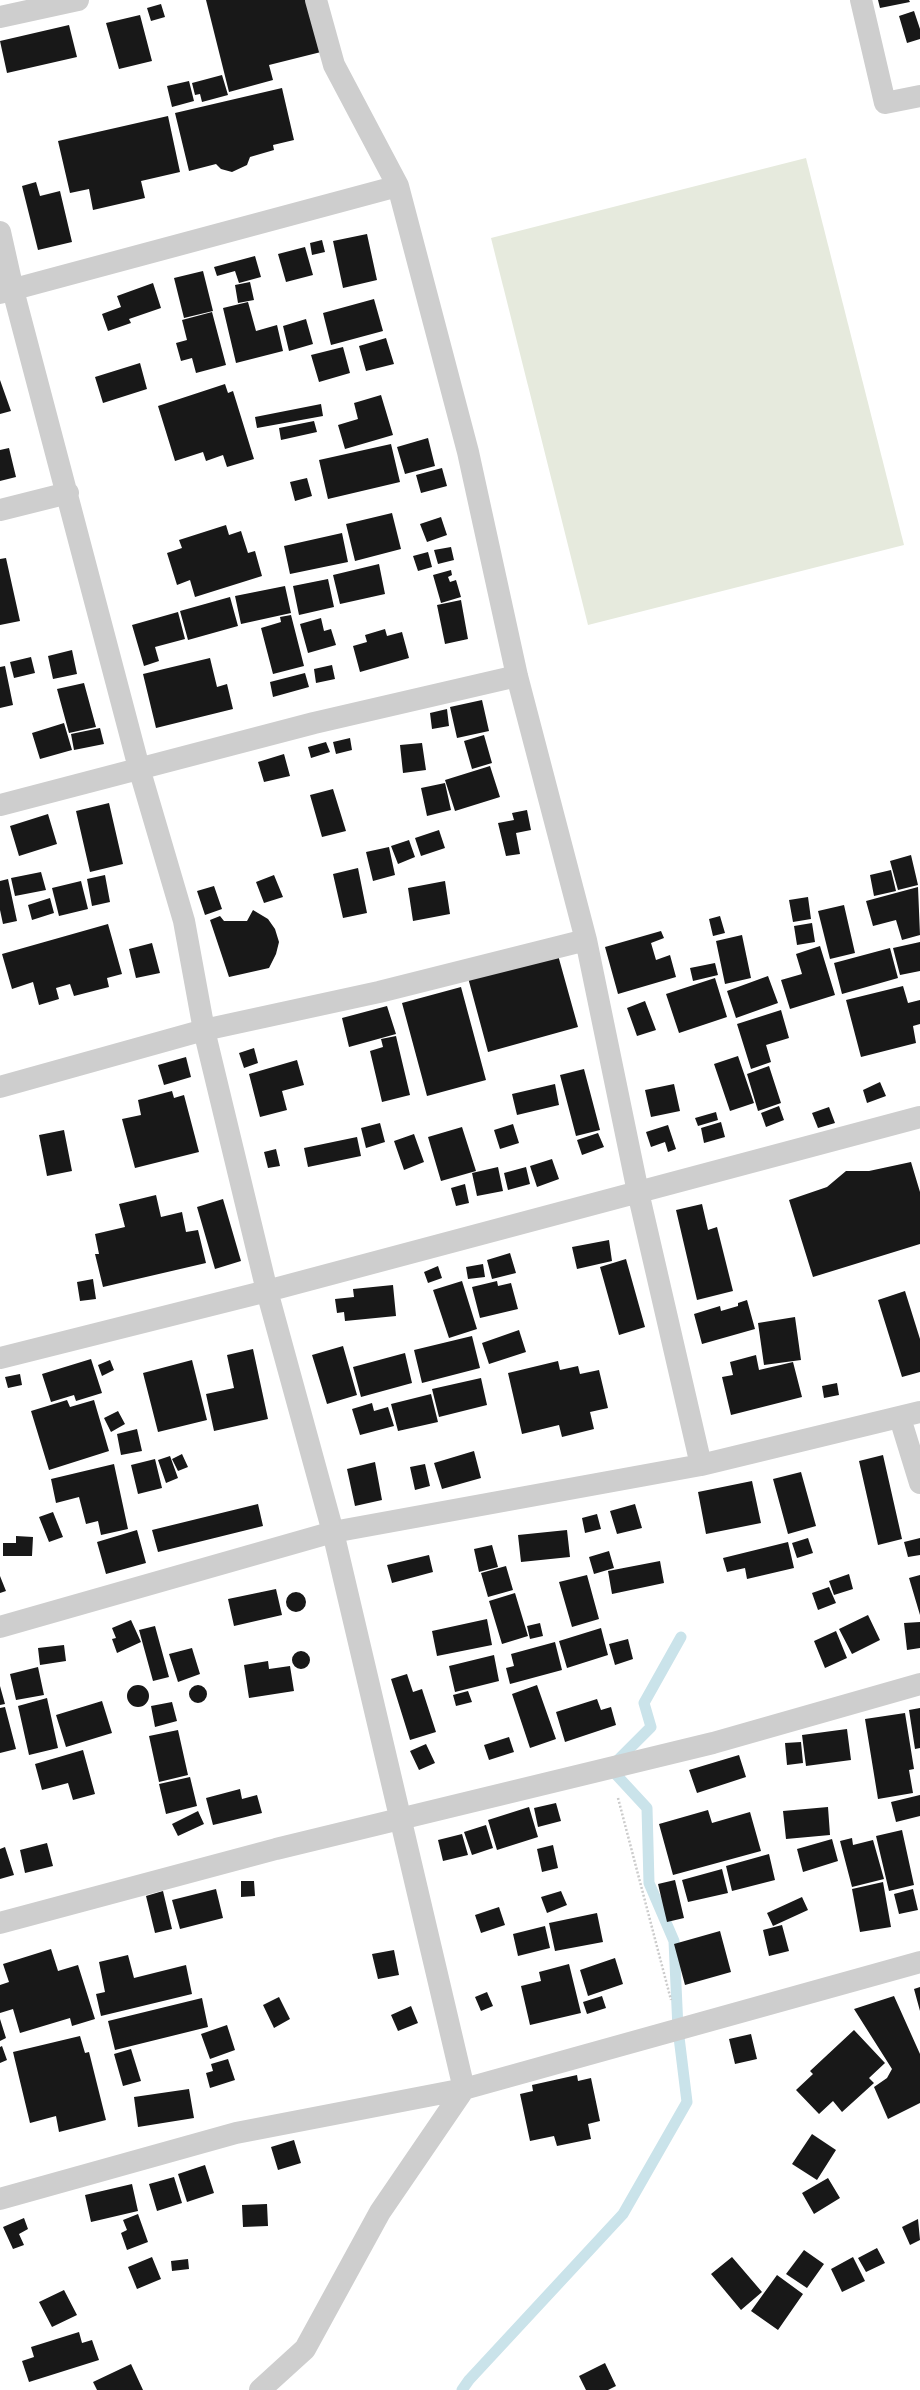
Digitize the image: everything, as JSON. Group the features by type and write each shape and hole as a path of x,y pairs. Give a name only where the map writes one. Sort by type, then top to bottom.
{"street":[{"path":"0,17 78,0"},
{"path":"316,0 334,65 398,186 468,452 518,676 586,940 638,1192 674,1355 701,1464"},
{"path":"861,0 885,103 920,96"},
{"path":"6,291 398,186"},
{"path":"0,232 6,291 68,493 139,768 184,921 204,1030 267,1291 333,1532 464,2089 380,2212 305,2349 260,2390"},
{"path":"0,510 68,493"},
{"path":"0,805 314,723 518,676"},
{"path":"0,1087 204,1030 379,992 586,940"},
{"path":"0,1358 267,1291 920,1118"},
{"path":"0,1627 333,1532 701,1464 910,1415 920,1483"},
{"path":"0,1923 276,1849 713,1743 920,1684"},
{"path":"0,2199 236,2133 464,2089 920,1962"}],"path":[{"path":"610,1768 678,2029"}],"shaded area":[{"path":"806,158 904,545 588,625 491,238"}],"building":[{"path":"206,0 308,0 321,52 269,65 273,80 229,92"},
{"path":"878,0 909,0 910,2 880,8"},
{"path":"161,4 165,17 151,21 147,8"},
{"path":"914,11 920,29 920,39 907,43 899,16"},
{"path":"140,15 152,61 119,69 106,23"},
{"path":"69,25 77,57 7,73 0,41"},
{"path":"222,75 228,95 202,102 200,94 195,95 192,83"},
{"path":"189,81 194,101 172,107 167,86"},
{"path":"282,88 294,140 273,145 274,150 250,157 247,165 232,172 221,169 216,164 189,171 175,113"},
{"path":"168,116 180,172 141,181 145,198 93,210 89,189 70,193 58,141"},
{"path":"36,182 40,196 60,191 72,242 38,250 22,186"},
{"path":"367,234 377,280 343,288 333,241"},
{"path":"322,240 325,252 312,255 310,243"},
{"path":"305,247 313,275 286,282 278,254"},
{"path":"255,256 261,277 239,283 235,271 217,276 214,267"},
{"path":"203,271 213,311 184,318 174,278"},
{"path":"250,282 254,300 238,303 235,285"},
{"path":"153,283 161,308 129,319 131,323 108,331 102,314 121,307 117,296"},
{"path":"374,299 383,331 331,345 323,313"},
{"path":"248,302 256,331 277,325 283,351 236,363 223,308"},
{"path":"212,312 226,365 196,373 192,358 181,361 176,343 187,340 182,320"},
{"path":"306,319 313,344 289,351 283,326"},
{"path":"386,338 394,364 366,371 359,346"},
{"path":"343,347 350,373 319,382 311,355"},
{"path":"140,363 147,389 103,403 95,377"},
{"path":"0,380 11,411 0,414"},
{"path":"225,384 228,393 233,391 254,459 227,467 223,455 206,461 203,452 175,461 158,406"},
{"path":"381,395 393,435 345,449 338,425 358,419 354,403"},
{"path":"321,404 323,416 257,428 255,417"},
{"path":"314,421 317,432 281,440 279,428"},
{"path":"428,438 435,466 405,474 397,447"},
{"path":"391,444 400,482 328,499 319,460"},
{"path":"9,448 16,477 0,481 0,450"},
{"path":"442,468 447,486 421,493 416,475"},
{"path":"307,478 312,496 295,501 290,482"},
{"path":"392,513 401,549 355,561 346,524"},
{"path":"441,517 447,535 427,542 420,524"},
{"path":"226,525 229,535 241,531 248,553 255,551 262,576 195,597 190,580 177,585 167,553 182,548 179,540"},
{"path":"342,533 348,562 290,574 284,546"},
{"path":"451,547 454,560 438,564 434,550"},
{"path":"428,552 432,567 418,571 413,556"},
{"path":"6,558 20,621 0,625 0,559"},
{"path":"379,564 385,594 340,604 333,575"},
{"path":"451,570 452,575 448,577 450,582 456,580 461,597 441,603 433,575"},
{"path":"328,579 334,607 299,615 293,586"},
{"path":"285,586 291,613 241,624 235,596"},
{"path":"230,597 238,626 188,640 180,611"},
{"path":"461,600 468,639 445,644 437,605"},
{"path":"178,612 185,639 155,647 159,661 144,666 132,625"},
{"path":"291,615 304,666 273,674 261,628 281,622 280,617"},
{"path":"321,618 324,631 331,629 336,645 308,653 300,624"},
{"path":"385,629 387,636 402,632 409,658 360,672 353,646 367,642 365,635"},
{"path":"72,650 77,674 53,679 48,656"},
{"path":"31,657 35,673 14,678 10,662"},
{"path":"210,658 217,687 227,684 233,709 156,728 143,674"},
{"path":"332,665 335,679 316,683 314,669"},
{"path":"5,666 13,705 0,708 0,667"},
{"path":"305,673 309,687 273,697 270,682"},
{"path":"84,683 96,727 69,733 57,689"},
{"path":"482,700 489,731 457,738 450,707"},
{"path":"447,709 449,726 432,729 430,713"},
{"path":"64,723 72,750 40,759 32,733"},
{"path":"100,728 104,744 74,750 71,734"},
{"path":"484,735 492,763 472,769 464,741"},
{"path":"350,738 352,750 336,754 333,742"},
{"path":"326,742 330,752 311,758 308,747"},
{"path":"422,743 426,770 403,773 400,745"},
{"path":"284,754 290,776 264,782 258,762"},
{"path":"490,766 500,797 455,811 445,780"},
{"path":"445,783 451,810 427,816 421,788"},
{"path":"333,789 346,831 322,837 310,795"},
{"path":"109,803 123,864 90,872 76,811"},
{"path":"527,810 531,830 516,833 520,854 506,856 498,823 514,820 512,813"},
{"path":"48,814 57,844 19,856 10,826"},
{"path":"439,830 445,848 421,856 415,838"},
{"path":"409,840 415,857 398,864 391,846"},
{"path":"389,847 395,875 373,881 366,852"},
{"path":"911,855 918,885 898,890 890,861"},
{"path":"358,868 367,913 343,918 333,874"},
{"path":"891,870 896,891 874,896 870,875"},
{"path":"41,872 46,890 15,896 11,878"},
{"path":"105,875 110,902 92,906 87,879"},
{"path":"274,875 283,897 264,903 256,882"},
{"path":"8,879 17,921 3,924 0,910 0,881"},
{"path":"81,881 88,909 59,916 52,888"},
{"path":"445,881 450,914 413,921 408,888"},
{"path":"214,886 222,909 205,915 197,891"},
{"path":"918,887 920,935 902,940 896,920 873,926 866,901"},
{"path":"808,897 811,919 793,922 789,900"},
{"path":"50,898 54,913 32,920 28,905"},
{"path":"844,905 855,953 830,959 818,911"},
{"path":"253,910 268,919 275,929 279,942 276,954 269,968 229,977 210,920 220,916 224,921 247,921"},
{"path":"720,916 725,933 713,936 709,919"},
{"path":"812,923 815,942 797,945 794,926"},
{"path":"108,924 122,974 107,978 109,987 74,996 70,984 56,988 59,999 39,1005 33,982 12,989 2,954"},
{"path":"661,931 664,938 651,943 656,960 670,955 676,977 618,994 605,947"},
{"path":"742,935 751,978 725,984 716,941"},
{"path":"920,942 920,971 900,975 893,948"},
{"path":"152,943 160,973 136,978 129,949"},
{"path":"820,946 835,995 790,1009 781,980 802,974 796,954"},
{"path":"556,948 578,1027 488,1052 467,974"},
{"path":"890,948 898,978 842,994 834,963"},
{"path":"715,963 718,975 693,981 690,968"},
{"path":"768,976 778,1003 736,1018 727,991"},
{"path":"715,978 727,1017 679,1033 666,994"},
{"path":"903,986 908,1003 920,1000 920,1024 913,1026 916,1043 861,1057 846,1000"},
{"path":"461,987 486,1080 427,1096 402,1003"},
{"path":"645,1001 656,1030 637,1036 627,1008"},
{"path":"387,1006 396,1034 349,1047 342,1018"},
{"path":"781,1010 789,1038 766,1045 771,1062 751,1069 737,1024"},
{"path":"396,1036 410,1095 382,1102 370,1051 383,1047 381,1039"},
{"path":"254,1048 258,1063 244,1068 239,1053"},
{"path":"738,1056 754,1103 730,1111 714,1064"},
{"path":"186,1057 191,1077 164,1085 158,1065"},
{"path":"297,1060 304,1085 282,1091 287,1110 260,1117 249,1074"},
{"path":"769,1066 781,1103 758,1111 747,1074"},
{"path":"584,1069 600,1130 576,1136 560,1075"},
{"path":"880,1082 886,1096 867,1103 863,1090"},
{"path":"555,1084 559,1105 517,1115 512,1094"},
{"path":"674,1084 680,1111 651,1117 645,1090"},
{"path":"172,1091 174,1098 184,1095 199,1152 135,1168 122,1119 141,1115 138,1100"},
{"path":"779,1106 784,1120 766,1127 761,1113"},
{"path":"829,1107 835,1123 818,1128 812,1113"},
{"path":"716,1112 718,1120 698,1126 695,1118"},
{"path":"721,1122 725,1137 704,1143 701,1128"},
{"path":"380,1123 385,1142 366,1148 361,1128"},
{"path":"513,1124 519,1143 500,1149 494,1130"},
{"path":"668,1125 676,1149 668,1152 665,1142 651,1147 646,1132"},
{"path":"462,1127 476,1171 441,1181 428,1137"},
{"path":"64,1130 72,1171 47,1176 39,1135"},
{"path":"598,1133 604,1147 582,1155 577,1140"},
{"path":"414,1134 424,1162 404,1170 394,1141"},
{"path":"357,1137 361,1156 308,1167 304,1148"},
{"path":"276,1149 280,1166 268,1168 264,1152"},
{"path":"552,1159 559,1179 537,1187 530,1166"},
{"path":"911,1162 920,1192 920,1244 813,1277 789,1200 827,1187 846,1171 869,1171"},
{"path":"498,1167 503,1191 477,1196 472,1173"},
{"path":"526,1167 530,1184 508,1190 504,1173"},
{"path":"465,1184 469,1203 456,1206 451,1188"},
{"path":"156,1195 161,1217 182,1212 186,1232 198,1230 206,1263 103,1287 95,1254 99,1254 95,1234 125,1227 119,1204"},
{"path":"223,1199 241,1261 215,1269 197,1207"},
{"path":"702,1204 708,1230 717,1227 733,1291 697,1300 676,1210"},
{"path":"609,1240 612,1261 577,1269 572,1247"},
{"path":"510,1253 516,1273 492,1279 487,1260"},
{"path":"626,1259 645,1327 619,1335 600,1267"},
{"path":"483,1264 485,1277 468,1279 466,1267"},
{"path":"438,1266 442,1278 428,1283 424,1272"},
{"path":"93,1279 96,1299 80,1301 77,1282"},
{"path":"462,1281 477,1329 449,1338 433,1290"},
{"path":"497,1281 498,1286 511,1283 518,1309 480,1318 472,1287"},
{"path":"393,1285 396,1316 345,1321 344,1312 337,1313 335,1299 354,1297 353,1289"},
{"path":"905,1291 920,1339 920,1372 902,1377 878,1300"},
{"path":"747,1300 755,1329 702,1344 694,1314 720,1306 721,1311 738,1306 738,1303"},
{"path":"795,1317 801,1360 764,1365 758,1323"},
{"path":"519,1330 526,1352 489,1364 482,1343"},
{"path":"472,1336 480,1368 422,1383 414,1350"},
{"path":"343,1346 357,1395 327,1404 312,1355"},
{"path":"253,1349 268,1419 214,1431 206,1394 234,1388 227,1355"},
{"path":"405,1353 412,1383 361,1397 353,1367"},
{"path":"756,1355 759,1370 793,1362 802,1397 731,1415 722,1377 733,1375 730,1362"},
{"path":"91,1359 102,1393 76,1401 74,1395 51,1402 42,1374"},
{"path":"110,1360 114,1370 102,1376 98,1365"},
{"path":"192,1360 207,1420 158,1432 143,1373"},
{"path":"558,1361 560,1370 578,1366 580,1374 599,1370 608,1408 590,1412 594,1429 562,1437 559,1425 522,1434 508,1373"},
{"path":"20,1374 22,1385 8,1388 5,1377"},
{"path":"481,1378 487,1405 439,1417 432,1389"},
{"path":"837,1383 839,1395 824,1398 822,1386"},
{"path":"431,1394 438,1422 398,1431 391,1404"},
{"path":"67,1400 70,1407 94,1400 109,1451 49,1470 31,1411"},
{"path":"372,1403 374,1411 388,1407 394,1426 360,1435 352,1409"},
{"path":"118,1411 125,1424 111,1432 104,1418"},
{"path":"137,1429 142,1451 121,1455 117,1434"},
{"path":"474,1451 481,1478 442,1489 434,1463"},
{"path":"182,1454 188,1467 178,1471 172,1459"},
{"path":"883,1455 902,1539 878,1545 859,1461"},
{"path":"170,1456 178,1478 166,1483 158,1460"},
{"path":"155,1459 162,1488 138,1494 131,1465"},
{"path":"375,1462 382,1500 355,1506 347,1469"},
{"path":"114,1464 128,1529 101,1535 98,1521 86,1524 79,1497 56,1503 51,1479"},
{"path":"425,1464 430,1486 415,1490 410,1467"},
{"path":"801,1472 816,1526 788,1534 773,1479"},
{"path":"752,1481 761,1523 706,1534 698,1492"},
{"path":"258,1504 263,1526 158,1552 152,1530"},
{"path":"635,1504 642,1528 617,1534 610,1511"},
{"path":"53,1512 63,1537 49,1542 39,1517"},
{"path":"597,1514 601,1529 585,1533 582,1518"},
{"path":"137,1530 146,1563 106,1574 97,1542"},
{"path":"567,1530 570,1557 521,1562 518,1535"},
{"path":"16,1536 33,1537 32,1556 3,1556 3,1543 16,1543"},
{"path":"808,1538 813,1553 797,1558 792,1543"},
{"path":"920,1538 920,1555 908,1557 904,1542"},
{"path":"788,1542 794,1568 747,1579 745,1568 727,1572 723,1558"},
{"path":"492,1545 498,1567 479,1572 474,1549"},
{"path":"609,1551 614,1568 594,1574 589,1557"},
{"path":"429,1555 433,1572 392,1583 387,1565"},
{"path":"660,1561 664,1583 612,1594 608,1571"},
{"path":"506,1566 513,1590 488,1597 481,1573"},
{"path":"849,1574 853,1589 834,1595 829,1581"},
{"path":"587,1575 599,1619 572,1627 559,1582"},
{"path":"920,1575 920,1615 909,1578"},
{"path":"0,1576 6,1591 0,1593"},
{"path":"829,1587 836,1603 818,1610 812,1593"},
{"path":"276,1589 282,1615 234,1626 228,1599"},
{"path":"292,1592 300,1592 306,1598 306,1606 300,1612 292,1612 286,1606 286,1598"},
{"path":"515,1593 528,1636 502,1644 489,1601"},
{"path":"868,1615 880,1640 852,1654 839,1629"},
{"path":"487,1619 492,1645 437,1656 432,1631"},
{"path":"131,1620 141,1642 117,1653 112,1639 116,1638 112,1628"},
{"path":"920,1622 920,1648 907,1650 904,1623"},
{"path":"540,1623 543,1636 530,1639 527,1626"},
{"path":"155,1626 169,1677 153,1681 139,1630"},
{"path":"601,1628 608,1655 567,1668 559,1641"},
{"path":"836,1631 847,1658 825,1668 814,1641"},
{"path":"628,1639 633,1659 615,1665 609,1644"},
{"path":"555,1642 562,1670 510,1684 506,1668 514,1666 511,1654"},
{"path":"64,1645 66,1661 40,1665 38,1648"},
{"path":"192,1648 200,1674 178,1682 169,1654"},
{"path":"297,1651 305,1651 310,1656 308,1667 305,1669 297,1669 292,1664 292,1656"},
{"path":"494,1655 499,1681 455,1692 449,1666"},
{"path":"268,1661 269,1669 290,1666 294,1691 249,1698 244,1665"},
{"path":"38,1667 44,1695 16,1700 10,1674"},
{"path":"407,1674 413,1692 422,1689 436,1732 410,1740 391,1679"},
{"path":"138,1685 146,1688 149,1696 146,1704 138,1707 130,1704 127,1696 130,1688"},
{"path":"198,1685 204,1688 207,1694 204,1700 198,1703 192,1700 189,1694 192,1688"},
{"path":"537,1685 556,1739 530,1748 512,1694"},
{"path":"0,1686 5,1704 0,1705"},
{"path":"468,1691 472,1702 456,1706 453,1695"},
{"path":"47,1698 58,1748 29,1755 18,1706"},
{"path":"597,1699 601,1710 611,1707 616,1725 565,1742 556,1712"},
{"path":"102,1701 112,1733 66,1747 56,1715"},
{"path":"172,1702 177,1721 155,1727 151,1706"},
{"path":"5,1707 16,1749 0,1753 0,1708"},
{"path":"920,1708 920,1748 915,1749 909,1710"},
{"path":"905,1713 914,1769 909,1770 913,1793 878,1799 865,1719"},
{"path":"847,1729 851,1760 806,1766 802,1735"},
{"path":"178,1730 188,1775 159,1782 149,1736"},
{"path":"509,1737 514,1752 489,1760 484,1745"},
{"path":"801,1742 803,1763 787,1765 785,1743"},
{"path":"426,1744 435,1763 419,1770 410,1751"},
{"path":"83,1750 95,1794 73,1800 68,1783 42,1790 35,1764"},
{"path":"739,1755 746,1777 697,1793 689,1770"},
{"path":"190,1777 197,1806 166,1814 159,1784"},
{"path":"240,1789 242,1799 257,1795 262,1813 213,1825 206,1798"},
{"path":"920,1795 920,1816 896,1822 891,1802"},
{"path":"556,1803 561,1821 538,1827 534,1808"},
{"path":"529,1807 538,1837 497,1850 488,1820"},
{"path":"828,1807 830,1835 786,1839 783,1811"},
{"path":"708,1810 712,1823 750,1812 761,1851 673,1875 659,1824"},
{"path":"198,1811 204,1824 178,1836 172,1824"},
{"path":"486,1825 493,1848 472,1855 464,1832"},
{"path":"902,1830 914,1885 889,1891 876,1836"},
{"path":"462,1834 468,1855 443,1861 438,1840"},
{"path":"852,1838 853,1845 873,1840 884,1879 852,1887 840,1841"},
{"path":"832,1839 838,1861 803,1872 797,1849"},
{"path":"47,1843 53,1866 25,1873 20,1850"},
{"path":"553,1845 558,1868 542,1872 537,1849"},
{"path":"5,1847 14,1875 0,1879 0,1849"},
{"path":"769,1854 775,1880 732,1891 726,1866"},
{"path":"722,1869 728,1893 688,1902 682,1880"},
{"path":"675,1880 684,1918 667,1922 658,1884"},
{"path":"241,1881 254,1881 255,1896 241,1897"},
{"path":"883,1882 891,1927 860,1932 852,1889"},
{"path":"216,1889 223,1918 180,1929 172,1900"},
{"path":"913,1889 918,1910 899,1914 894,1894"},
{"path":"163,1891 172,1929 155,1933 146,1896"},
{"path":"561,1891 567,1905 547,1913 541,1897"},
{"path":"802,1897 808,1910 773,1926 767,1913"},
{"path":"499,1907 505,1925 481,1933 475,1915"},
{"path":"597,1913 603,1942 555,1951 549,1923"},
{"path":"782,1925 789,1951 769,1956 763,1930"},
{"path":"545,1926 550,1948 518,1956 513,1934"},
{"path":"720,1931 731,1972 685,1985 674,1944"},
{"path":"51,1949 58,1971 78,1965 95,2019 72,2026 70,2018 20,2033 13,2009 0,2013 0,1985 9,1982 3,1964"},
{"path":"394,1950 399,1975 378,1979 372,1954"},
{"path":"128,1955 134,1978 186,1965 192,1994 101,2016 96,1994 105,1992 99,1962"},
{"path":"615,1958 623,1984 588,1996 580,1970"},
{"path":"569,1964 581,2013 530,2025 521,1986 541,1981 539,1972"},
{"path":"920,1987 920,2011 914,1989"},
{"path":"487,1992 493,2006 481,2011 475,1997"},
{"path":"602,1996 606,2008 587,2014 583,2002"},
{"path":"894,1996 920,2054 920,2103 888,2119 874,2087 887,2078 892,2069 854,2009"},
{"path":"279,1997 290,2019 274,2028 263,2005"},
{"path":"202,1998 208,2027 115,2050 108,2021"},
{"path":"411,2006 418,2023 398,2031 391,2015"},
{"path":"0,2019 6,2038 0,2041"},
{"path":"227,2025 235,2050 210,2059 201,2034"},
{"path":"854,2030 885,2063 869,2078 874,2083 842,2112 833,2101 819,2114 796,2090 813,2074 810,2071"},
{"path":"751,2034 757,2059 735,2064 729,2039"},
{"path":"80,2036 85,2053 89,2052 106,2120 59,2132 56,2116 30,2123 13,2052"},
{"path":"2,2046 7,2060 0,2063 0,2047"},
{"path":"131,2049 141,2081 123,2086 114,2054"},
{"path":"228,2059 235,2080 210,2088 206,2073 213,2071 211,2064"},
{"path":"577,2075 578,2081 591,2078 600,2121 588,2124 591,2139 557,2146 554,2136 530,2141 520,2094 533,2091 532,2085"},
{"path":"189,2089 194,2118 138,2127 134,2097"},
{"path":"812,2134 836,2150 817,2180 792,2164"},
{"path":"294,2140 301,2163 278,2170 271,2147"},
{"path":"205,2165 214,2193 187,2202 178,2174"},
{"path":"174,2177 182,2203 157,2211 149,2184"},
{"path":"828,2178 840,2198 814,2214 802,2193"},
{"path":"132,2184 138,2211 91,2222 85,2195"},
{"path":"267,2204 268,2226 243,2227 242,2205"},
{"path":"138,2214 148,2242 127,2250 121,2233 127,2230 123,2220"},
{"path":"24,2218 28,2229 19,2234 24,2245 13,2249 3,2227"},
{"path":"918,2219 920,2240 910,2245 902,2227"},
{"path":"877,2248 885,2263 866,2272 858,2258"},
{"path":"804,2250 824,2264 807,2288 786,2274"},
{"path":"152,2257 161,2279 137,2289 128,2267"},
{"path":"732,2257 762,2292 741,2310 711,2274"},
{"path":"853,2257 865,2281 842,2292 831,2269"},
{"path":"188,2259 189,2269 172,2271 171,2261"},
{"path":"777,2275 803,2294 778,2330 751,2311"},
{"path":"64,2290 77,2315 52,2327 39,2302"},
{"path":"79,2332 82,2343 92,2340 99,2360 29,2382 22,2361 34,2357 31,2347"},
{"path":"605,2363 616,2386 608,2390 586,2390 579,2376"},
{"path":"131,2364 143,2390 97,2390 93,2382"}],"waterway":[{"path":"462,2390 469,2380 623,2214 687,2102 678,2029 674,1941 649,1883 647,1808 610,1768 651,1727 644,1703 681,1637"}]}
